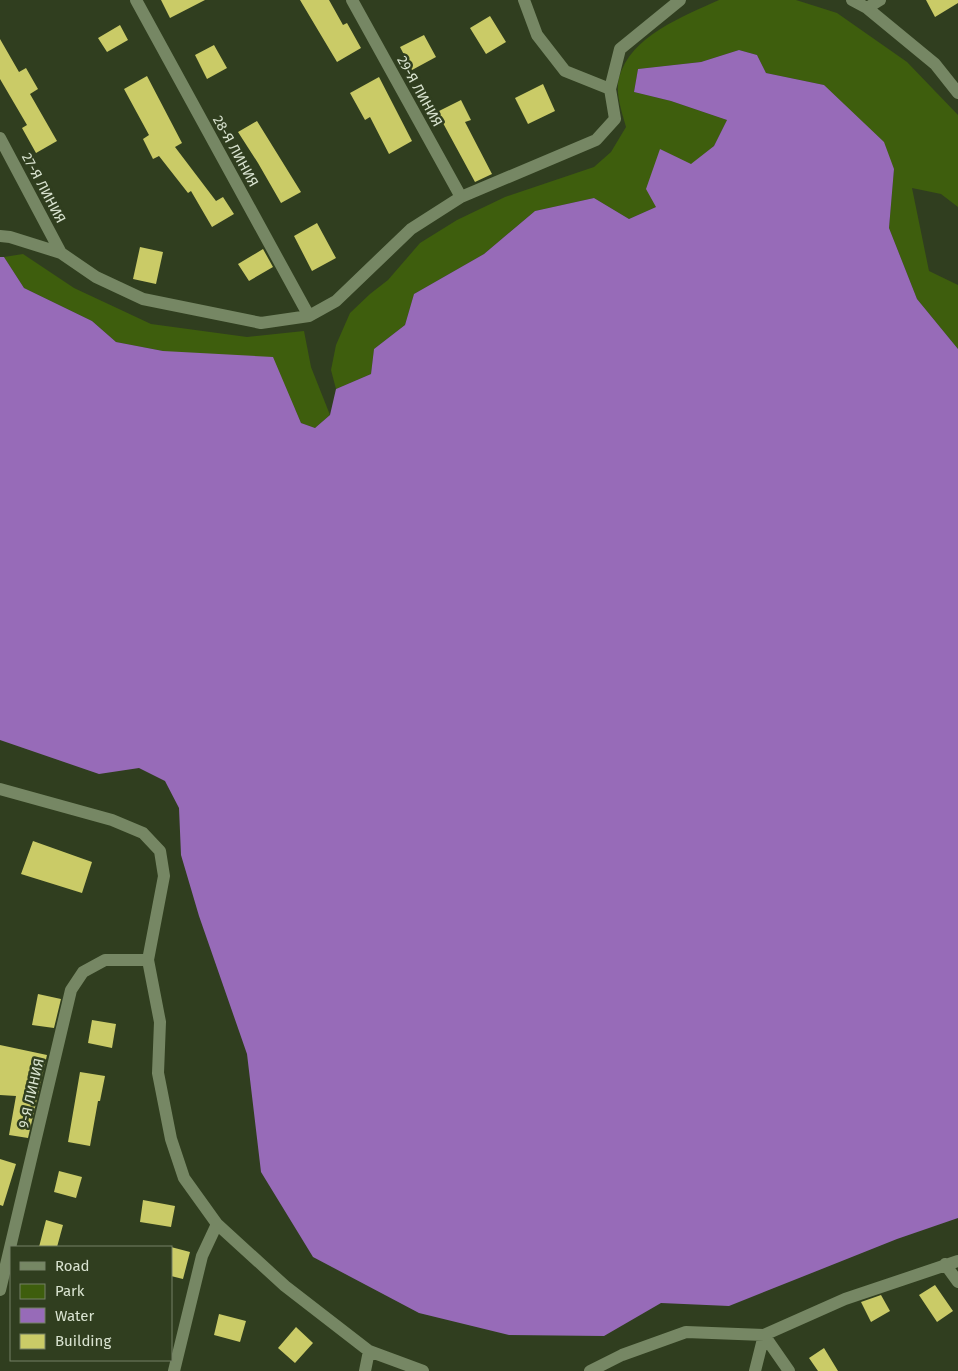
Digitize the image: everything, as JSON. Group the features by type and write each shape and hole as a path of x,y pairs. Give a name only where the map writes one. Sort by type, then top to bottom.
{"street":[{"name":"28-Я ЛИНИЯ","path":"136,0 309,316"},
{"name":"29-Я ЛИНИЯ","path":"352,0 461,197"},
{"path":"524,0 537,35 565,70 610,89"},
{"path":"0,236 10,237 61,253 96,277 143,299 261,323 309,316 336,301 411,229 461,197 596,140 615,119 610,89 620,49 680,0"},
{"path":"852,0 867,8 936,64 958,93"},
{"path":"867,8 880,0"},
{"name":"27-Я ЛИНИЯ","path":"0,138 61,253"},
{"path":"0,789 112,820 143,833 160,852 164,876 148,960 160,1022 158,1073 170,1139 184,1178 217,1224 285,1286 370,1351 422,1371"},
{"name":"9-Я ЛИНИЯ","path":"10,1246 71,990 83,972 105,960 148,960"},
{"path":"174,1371 202,1256 217,1224"},
{"name":"9-Я ЛИНИЯ","path":"0,1290 10,1248"},
{"path":"590,1371 622,1355 686,1332 764,1335 845,1299 952,1263 958,1282"},
{"path":"755,1371 764,1335"},
{"path":"764,1335 789,1371"},
{"path":"365,1371 370,1351"}],"green space":[{"path":"719,0 796,0 837,13 907,62 958,115 958,207 941,194 912,188 929,271 958,285 958,349 917,299 889,228 894,169 824,85 766,73 757,55 739,50 701,62 638,69 634,92 671,101 727,120 714,146 691,165 660,149 656,207 629,219 594,198 535,211 484,254 414,294 405,325 374,349 371,374 336,389 331,370 336,345 350,313 388,280 420,243 457,220 505,197 594,167 611,152 626,127 618,84 625,63 634,50 660,29"},
{"path":"23,254 74,288 151,324 247,337 304,331 311,367 330,415 315,428 301,423 295,409 163,351 116,342 92,321 24,288 4,257"}],"water":[{"path":"739,50 757,55 766,73 824,85 884,142 894,169 889,228 917,299 958,349 958,1218 897,1239 729,1306 661,1303 604,1336 509,1335 419,1313 313,1257 261,1172 247,1054 199,916 181,855 179,808 165,781 139,768 99,774 0,740 0,257 4,257 24,288 92,321 116,342 163,351 273,357 301,423 315,428 330,415 336,389 371,374 374,349 405,325 414,294 484,254 535,211 594,198 629,219 656,207 646,189 660,149 691,164 714,146 727,120 671,101 634,92 638,69 701,62"}],"building":[{"path":"161,0 205,0 170,18"},
{"path":"300,0 329,0 343,25 347,23 361,48 337,62"},
{"path":"926,0 958,0 958,3 935,17"},
{"path":"490,16 506,42 486,54 470,28"},
{"path":"120,25 128,40 107,52 98,38"},
{"path":"424,35 436,57 412,70 400,47"},
{"path":"0,39 19,72 26,68 38,89 30,94 57,141 36,153 22,128 27,125 0,79"},
{"path":"214,45 227,68 207,79 195,55"},
{"path":"147,76 182,143 175,147 216,201 223,197 234,214 212,227 191,191 188,193 159,156 153,159 143,139 149,135 124,89"},
{"path":"379,77 412,141 389,154 370,117 365,120 350,93"},
{"path":"543,84 555,111 528,124 515,98"},
{"path":"461,100 471,120 465,122 492,174 475,182 437,112"},
{"path":"257,121 301,192 281,203 238,132"},
{"path":"317,223 336,258 312,271 294,236"},
{"path":"140,247 163,252 156,284 133,279"},
{"path":"263,249 273,267 249,281 238,264"},
{"path":"33,841 92,862 82,893 21,874"},
{"path":"38,994 61,999 54,1028 32,1025"},
{"path":"92,1020 116,1024 112,1048 88,1043"},
{"path":"0,1045 47,1055 28,1138 9,1135 16,1096 0,1095"},
{"path":"80,1072 105,1076 100,1101 98,1101 90,1146 68,1142"},
{"path":"0,1159 16,1164 3,1206 0,1205"},
{"path":"59,1171 82,1177 76,1198 54,1192"},
{"path":"143,1200 175,1206 171,1227 140,1222"},
{"path":"46,1220 63,1225 57,1246 39,1246"},
{"path":"172,1247 190,1252 183,1279 172,1276"},
{"path":"935,1285 953,1311 937,1322 919,1295"},
{"path":"881,1295 890,1311 871,1322 861,1302"},
{"path":"219,1314 246,1321 240,1342 214,1335"},
{"path":"296,1327 313,1343 295,1363 278,1348"},
{"path":"824,1348 838,1371 818,1371 809,1358"}]}
